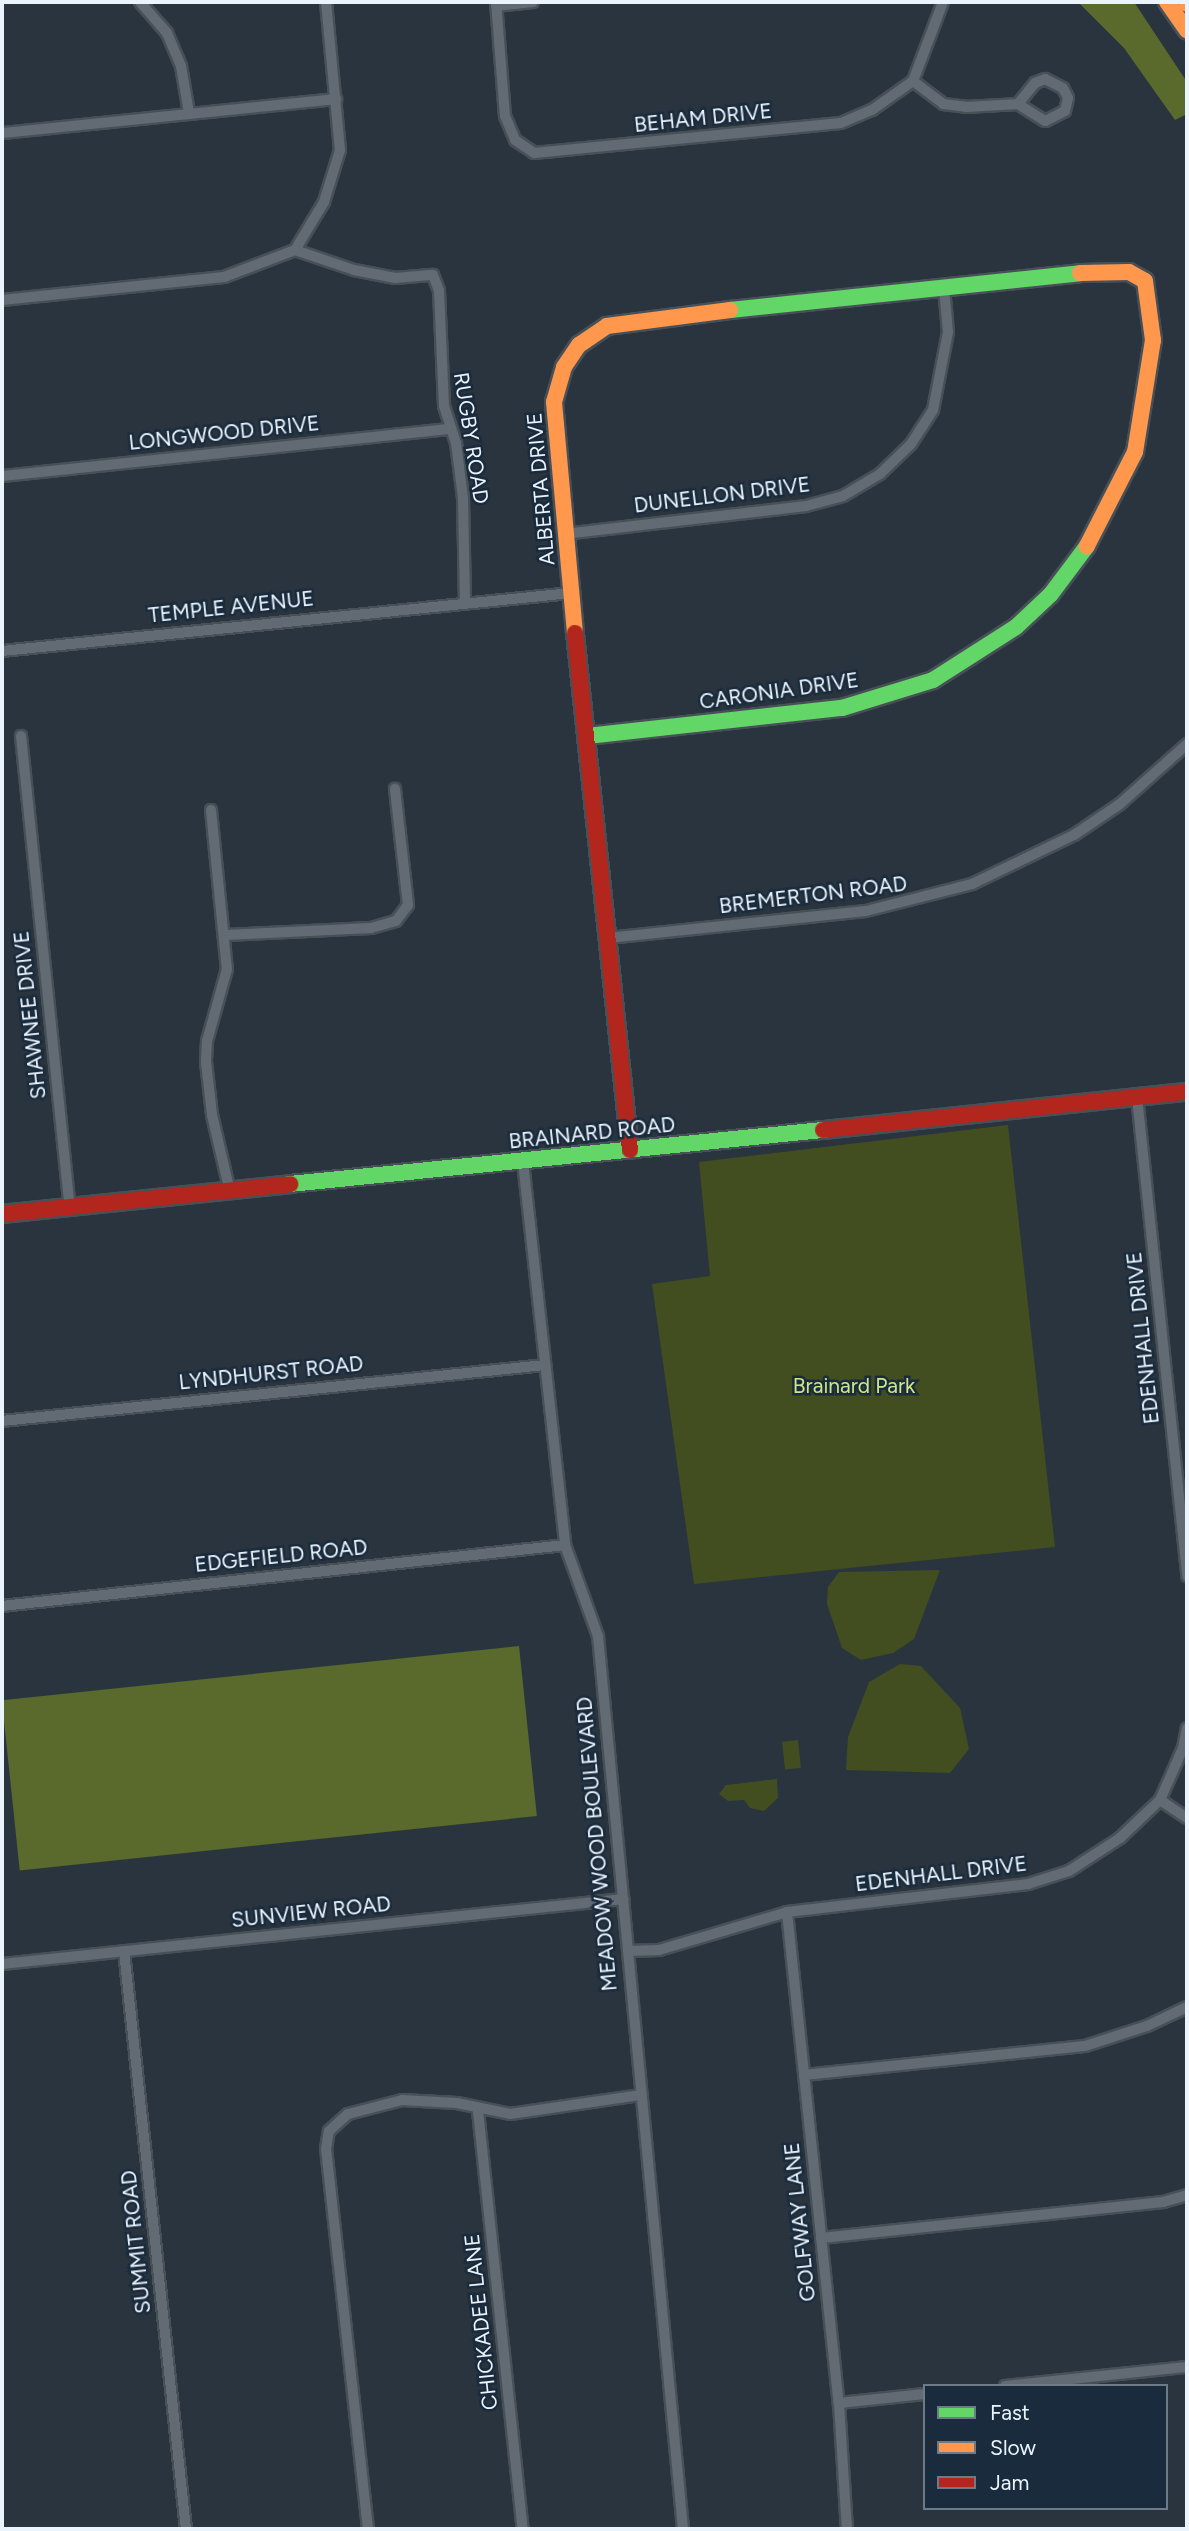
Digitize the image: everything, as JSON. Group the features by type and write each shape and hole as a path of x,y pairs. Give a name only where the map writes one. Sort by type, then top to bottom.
{"main road":[{"path":"1167,2 1187,31"},
{"name":"ALBERTA DRIVE","path":"630,1150 564,534 554,402 564,367 579,345 607,326 640,319 1129,272"},
{"name":"CARONIA DRIVE","path":"587,736 842,708 933,680 1016,626 1051,594 1082,555 1114,501 1135,452 1153,341 1145,281 1129,272"},
{"name":"BRAINARD ROAD","path":"2,1214 1187,1091"}],"street":[{"path":"140,2 167,33 181,66 189,113"},
{"path":"2,300 224,277 295,250 333,180 340,150 326,2"},
{"path":"496,4 533,2"},
{"path":"943,2 913,81 943,104 981,108 1018,104 1045,121 1065,111 1068,98 1063,88 1045,79 1035,83 1018,104"},
{"name":"BEHAM DRIVE","path":"496,4 505,116 515,140 534,153 841,123 872,110 913,81"},
{"path":"2,133 336,99"},
{"name":"RUGBY ROAD","path":"295,250 356,271 395,278 433,275 439,291 440,356 449,429 456,443 463,498 465,602"},
{"name":"DUNELLON DRIVE","path":"564,534 806,506 843,496 880,474 911,444 933,410 948,332 944,288"},
{"name":"LONGWOOD DRIVE","path":"2,476 449,429"},
{"name":"TEMPLE AVENUE","path":"2,651 571,593"},
{"name":"SHAWNEE DRIVE","path":"21,736 70,1207"},
{"name":"BREMERTON ROAD","path":"608,938 866,911 972,884 1074,835 1120,804 1187,744"},
{"path":"226,935 372,928 396,921 408,905 396,789"},
{"path":"211,810 226,935 227,969 207,1041 206,1062 212,1115 230,1192"},
{"name":"EDENHALL DRIVE","path":"1137,1097 1187,1576"},
{"name":"MEADOW WOOD BOULEVARD","path":"523,1162 565,1545 598,1636 683,2529"},
{"name":"LYNDHURST ROAD","path":"2,1420 545,1365"},
{"name":"EDGEFIELD ROAD","path":"2,1606 565,1545"},
{"name":"EDENHALL DRIVE","path":"629,1951 659,1950 787,1912 1028,1884 1069,1871 1120,1838 1160,1800 1183,1748 1187,1728"},
{"path":"1160,1800 1187,1818"},
{"name":"SUNVIEW ROAD","path":"2,1964 624,1899"},
{"name":"GOLFWAY LANE","path":"787,1912 839,2403 846,2529"},
{"name":"SUMMIT ROAD","path":"124,1951 186,2529"},
{"path":"804,2075 1084,2046 1147,2026 1187,2007"},
{"path":"368,2529 326,2149 329,2131 337,2121 378,2104 427,2099 478,2111 510,2115 640,2095"},
{"name":"CHICKADEE LANE","path":"478,2111 523,2529"},
{"path":"821,2238 1163,2202 1187,2195"},
{"path":"1024,2384 1187,2367"},
{"path":"839,2403 923,2394"}],"green space":[{"path":"1078,2 1134,2 1187,82 1187,114 1175,120 1124,48"},
{"name":"Brainard Park","path":"1008,1125 1055,1547 694,1584 652,1284 710,1276 699,1162"},
{"path":"940,1570 914,1639 893,1653 861,1660 842,1648 827,1604 828,1587 839,1572"},
{"path":"519,1646 537,1816 20,1870 2,1700"},
{"path":"900,1664 921,1666 960,1708 969,1749 950,1773 846,1770 848,1737 869,1682"},
{"path":"798,1740 801,1768 785,1770 782,1742"},
{"path":"777,1779 778,1798 764,1811 750,1808 744,1800 728,1801 719,1794 726,1785"}],"traffic: fast":[{"path":"730,310 1080,273"},
{"path":"587,736 842,708 933,680 1016,627 1051,594 1087,546"},
{"path":"290,1184 823,1130"}],"traffic: slow":[{"path":"1167,2 1187,31"},
{"path":"1080,273 1129,272 1145,281 1153,340 1135,452 1087,546"},
{"path":"575,633 554,402 564,367 579,345 607,326 730,310"}],"traffic: jam":[{"path":"575,633 630,1150"},
{"path":"823,1130 1187,1092"},
{"path":"2,1214 290,1184"}]}
